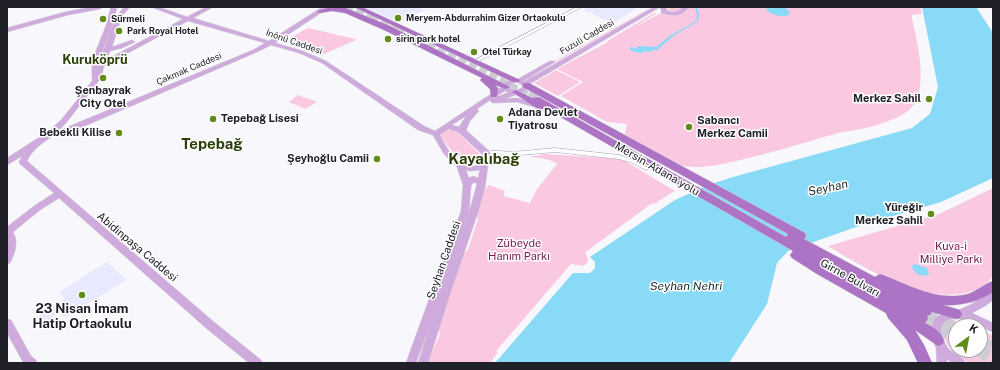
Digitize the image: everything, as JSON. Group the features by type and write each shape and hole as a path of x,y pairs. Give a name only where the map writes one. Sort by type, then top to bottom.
{"highway":[{"path":"357,7 475,61 504,76 521,82 536,99 601,141 681,179 781,235 791,234 842,258 927,305 958,314"},
{"path":"318,10 342,9 407,38 506,87"},
{"path":"367,20 382,30 493,85 494,98"},
{"path":"463,69 499,82 506,78 504,76"},
{"path":"516,92 536,99 614,133 681,179 781,235 783,243 843,282 929,332 939,342"},
{"name":"Mersin-Adana yolu","path":"536,99 645,162"},
{"path":"614,133 645,162"},
{"name":"Girne Bulvarı","path":"781,235 924,315"},
{"path":"876,277 917,295 947,300 970,298 982,294 993,286"},
{"path":"877,301 896,318 908,332 923,356 925,363"}],"main road":[{"path":"7,30 93,7"},
{"path":"80,11 100,7"},
{"path":"94,83 94,65 115,7 120,7"},
{"path":"7,162 52,134 94,83 101,74 101,65 108,50 119,16 128,7"},
{"name":"İnönü Caddesi","path":"154,7 184,18 301,52 324,62 421,128 439,132"},
{"path":"184,18 202,7"},
{"path":"101,65 122,49 184,18 210,7"},
{"name":"Çakmak Caddesi","path":"52,134 70,129 272,43 318,10 327,7"},
{"name":"Fuzuli Caddesi","path":"521,82 648,7"},
{"name":"Fuzuli Caddesi","path":"521,82 658,7"},
{"path":"663,7 664,12 673,14 683,11 686,8 684,7"},
{"path":"108,50 122,49"},
{"path":"439,132 451,121 494,98 524,90 521,82 509,82 506,87 494,98 468,117 462,131"},
{"path":"506,87 509,90 516,92"},
{"path":"494,98 517,100 536,99"},
{"path":"449,127 462,131 484,152 488,158 486,163 473,169 467,169 461,166 441,146 439,132 449,127"},
{"name":"Abidinpaşa Caddesi","path":"37,144 26,155 23,162 210,325 257,363"},
{"name":"Seyhan Caddesi","path":"423,363 441,303 474,210 486,163"},
{"path":"411,363 466,211 467,185 461,166"},
{"path":"467,185 472,179 479,181 480,184"},
{"path":"7,260 12,238 7,231 37,208 59,194"},
{"path":"942,363 939,342 935,330 937,322 945,316 974,309 989,298 993,293"},
{"path":"958,314 973,318 993,328"},
{"path":"7,323 27,359 32,363"},
{"path":"939,342 946,351 960,363"}],"street":[{"path":"475,61 580,7"},
{"path":"484,152 513,154 555,150 579,154 619,157 632,161 645,162"},
{"path":"486,163 513,154"}],"shaded area":[{"name":"Meryem-Abdurrahim Gizer Ortaokulu","path":"364,7 416,7 425,10 398,22"},
{"path":"589,7 631,7 636,9 613,23 583,10"},
{"name":"23 Nisan İmam Hatip Ortaokulu","path":"107,262 127,280 64,318 60,312 44,322 38,316 65,299 59,292"}],"green space":[{"path":"654,7 543,69 525,82 521,80"},
{"path":"672,7 920,7 922,14 911,15 916,36 921,76 917,99 909,110 901,115 889,121 870,127 838,133 759,156 732,162 696,167 676,164 624,137 627,124 607,122 561,96 583,82 557,69 608,42 607,41 654,13 657,13 631,29"},
{"path":"308,28 356,40 324,54 289,43 290,38"},
{"path":"556,70 580,82 558,96 534,83"},
{"path":"298,95 317,102 305,109 289,102"},
{"path":"451,130 457,132 481,155 482,158 477,162 471,163 459,158 440,136 445,131"},
{"name":"Zübeyde Hanım Parkı","path":"546,154 620,159 675,191 657,203 651,204 591,248 585,253 588,260 584,266 571,264 496,351 498,352 490,363 427,363 440,334 437,325 461,257 468,249 478,219 474,213 484,190 489,185 505,191 503,196 530,203 537,189 557,164 547,159 529,157"},
{"name":"Kuva-i Milliye Parkı","path":"993,188 993,276 982,287 963,293 943,295 923,291 902,285 882,276 828,246 939,214"},
{"path":"948,325 948,345 944,336 944,330"},
{"path":"988,333 993,336 993,363 977,364 961,358 988,358"}],"water":[{"path":"695,7 697,7 699,15 698,20 673,36 657,50 652,50 651,52 645,51 642,53 634,52 629,48 632,47 636,49 638,46 656,47 671,35 690,25 696,20 697,15"},
{"name":"Seyhan Nehri","path":"922,7 976,7 993,33 993,178 941,202 859,226 788,251 777,263 767,304 729,363 495,363 573,273 590,273 595,268 595,262 590,257 675,200 708,185 733,177 912,128 930,114 938,87"},
{"path":"766,8 784,8 790,13 787,16 775,15 768,11"},
{"path":"915,264 927,268 929,274 924,276 916,273 912,266"}],"tunnel":[{"path":"345,7 376,21"},
{"path":"371,16 402,30"},
{"path":"396,30 430,45 530,96"},
{"path":"530,96 536,99"},
{"path":"926,311 948,323"},
{"path":"922,319 948,334"},
{"path":"988,346 993,349"},
{"path":"988,356 993,359"}],"place":[{"name":"Meryem-Abdurrahim Gizer Ortaokulu","path":"398,18"},
{"name":"Sürmeli","path":"103,19"},
{"name":"Park Royal Hotel","path":"119,31"},
{"name":"sirin park hotel","path":"388,39"},
{"name":"Otel Türkay","path":"474,52"},
{"name":"Şenbayrak City Otel","path":"103,78"},
{"name":"Merkez Sahil","path":"929,99"},
{"name":"Tepebağ Lisesi","path":"213,119"},
{"name":"Adana Devlet Tiyatrosu","path":"500,119"},
{"name":"Sabancı Merkez Camii","path":"689,127"},
{"name":"Bebekli Kilise","path":"119,133"},
{"name":"Şeyhoğlu Camii","path":"377,159"},
{"name":"Yüreğir Merkez Sahil","path":"931,214"},
{"name":"23 Nisan İmam Hatip Ortaokulu","path":"82,295"}],"district":[{"name":"Kuruköprü","path":"95,60"},
{"name":"Tepebağ","path":"212,144"},
{"name":"Kayalıbağ","path":"484,159"}],"water label":[{"name":"Seyhan","path":"828,188"}]}
